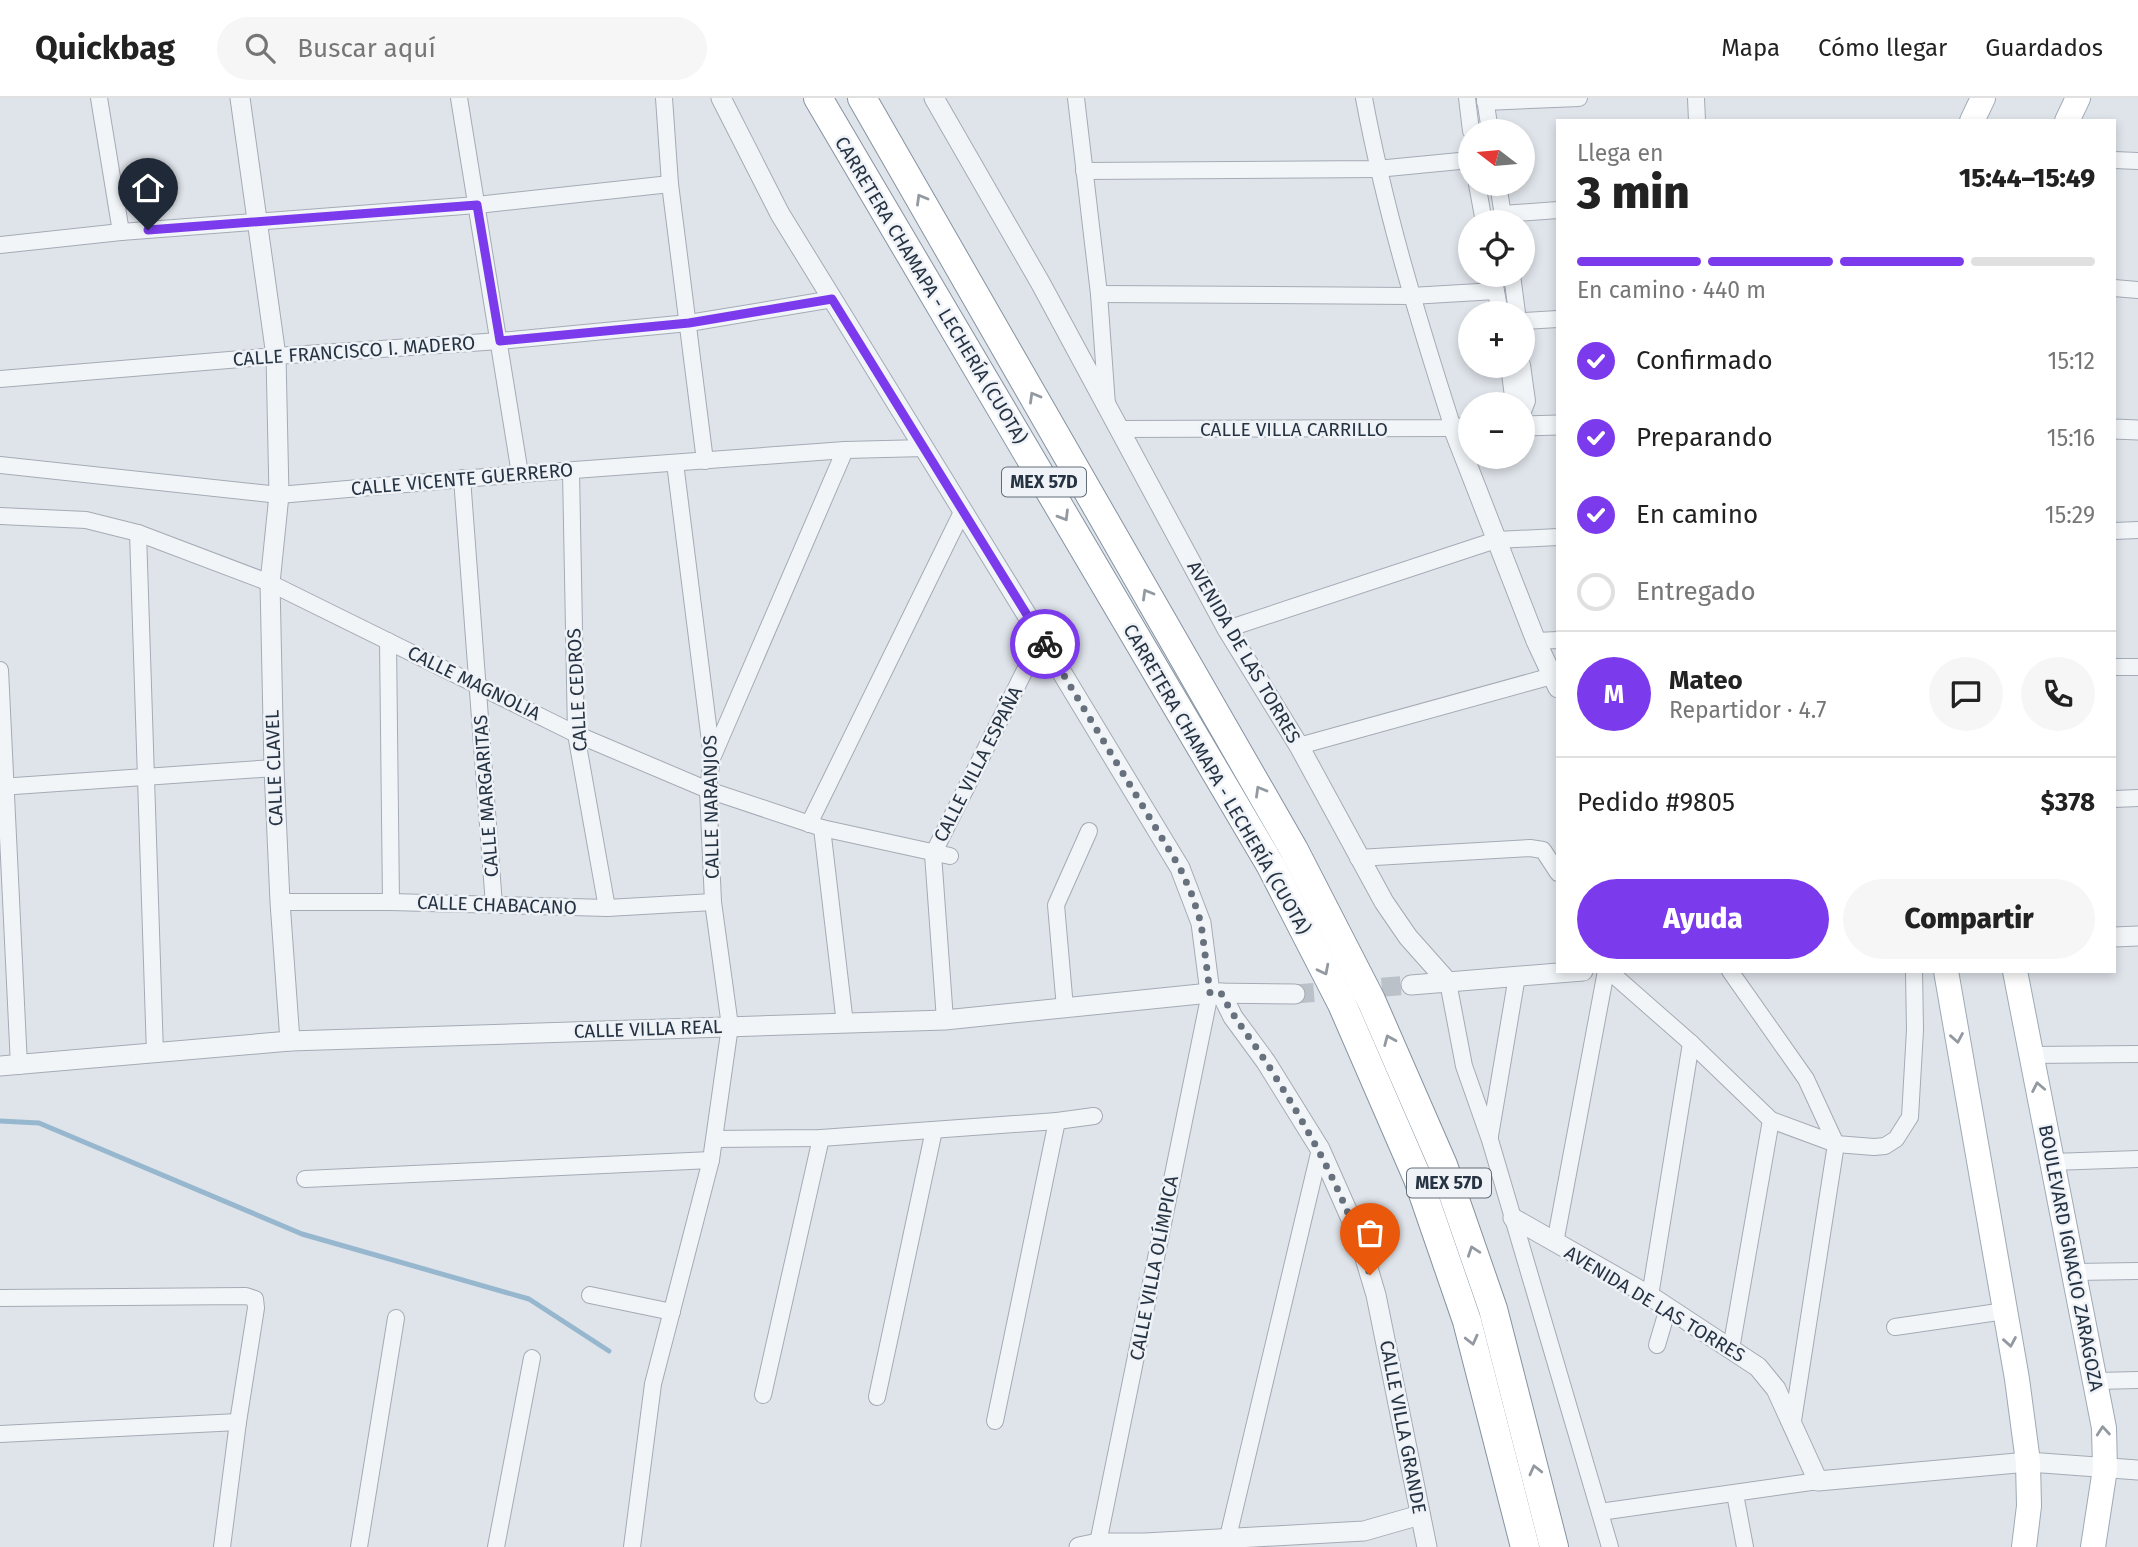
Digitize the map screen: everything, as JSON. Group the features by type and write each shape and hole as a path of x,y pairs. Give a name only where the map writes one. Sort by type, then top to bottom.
{"highway":[{"name":"CARRETERA CHAMAPA - LECHERÍA (CUOTA)","path":"818,98 1270,866 1342,1004 1418,1179 1467,1321 1525,1547"},
{"name":"CARRETERA CHAMAPA - LECHERÍA (CUOTA)","path":"863,98 1294,850 1371,1000 1443,1165 1493,1309 1554,1547"}],"main road":[{"path":"1973,119 1983,98"},
{"path":"2068,119 2078,98"},
{"path":"1946,973 2005,1311 2028,1462 2029,1506 2024,1547"},
{"name":"BOULEVARD IGNACIO ZARAGOZA","path":"2015,973 2104,1428 2105,1469 2093,1547"}],"street":[{"path":"99,98 121,232"},
{"name":"CALLE CLAVEL","path":"240,98 276,356 279,495 270,583 274,768 290,1041"},
{"path":"458,98 520,474"},
{"path":"664,98 670,184 705,461"},
{"path":"721,98 780,214 926,448 1180,868 1201,923 1216,993"},
{"name":"AVENIDA DE LAS TORRES","path":"934,98 1041,284 1227,629 1298,746 1358,858 1408,937 1448,982"},
{"path":"1076,98 1099,294 1107,406"},
{"path":"1364,98 1377,169 1411,296 1458,418"},
{"path":"1467,98 1470,119"},
{"path":"1488,119 1485,100 1579,98"},
{"path":"1696,98 1696,119"},
{"path":"2116,160 2138,161"},
{"path":"1084,171 1377,169 1458,161"},
{"path":"0,245 121,232 477,205 670,184"},
{"path":"1535,213 1556,210"},
{"path":"1099,294 1411,296 1468,287"},
{"path":"2116,288 2138,290"},
{"name":"CALLE FRANCISCO I. MADERO","path":"0,379 500,341 689,323 832,299"},
{"path":"1535,320 1556,319"},
{"path":"1535,422 1556,425"},
{"name":"CALLE VILLA CARRILLO","path":"1119,429 1458,428"},
{"path":"2116,429 2138,430"},
{"name":"CALLE VICENTE GUERRERO","path":"0,465 279,495 462,478 845,450 926,448"},
{"path":"712,757 845,450"},
{"name":"CALLE NARANJOS","path":"632,1547 653,1384 711,1160 730,1026 713,902 708,790 712,757 675,463"},
{"path":"1298,746 1555,682 1496,540 1474,469"},
{"name":"CALLE CEDROS","path":"571,471 576,734 607,908"},
{"name":"CALLE MARGARITAS","path":"462,478 494,905"},
{"path":"845,1024 816,826 963,510"},
{"name":"CALLE MAGNOLIA","path":"0,516 86,520 138,533 270,583 576,734 708,790 816,826 950,856"},
{"path":"2116,531 2138,530"},
{"path":"138,533 155,1054"},
{"path":"1227,629 1496,540 1556,537"},
{"name":"CALLE VILLA ESPAÑA","path":"945,1020 933,854 1041,638"},
{"path":"1536,641 1556,640"},
{"path":"388,641 391,902"},
{"path":"2116,667 2138,667"},
{"path":"0,670 9,1066"},
{"path":"3,787 274,768"},
{"path":"2116,799 2138,798"},
{"path":"1065,1008 1056,905 1089,831"},
{"path":"1358,858 1530,848 1543,850 1556,870"},
{"name":"CALLE CHABACANO","path":"280,902 607,908 713,902"},
{"path":"2116,937 2138,936"},
{"path":"1411,985 1557,973"},
{"path":"1555,1243 1607,973"},
{"path":"1609,973 1691,1043 1770,1120 1836,1144 1874,1147 1885,1146 1896,1139 1910,1117 1915,1030 1914,973"},
{"path":"1731,973 1806,1079 1836,1144 1792,1427"},
{"path":"1490,1140 1517,976"},
{"path":"1448,982 1464,1066 1490,1140 1610,1547"},
{"name":"CALLE VILLA REAL","path":"9,1066 290,1041 945,1020 1216,993 1295,994"},
{"name":"CALLE VILLA GRANDE","path":"1216,993 1266,1062 1320,1149 1358,1235 1376,1295 1427,1547"},
{"name":"CALLE VILLA OLÍMPICA","path":"1089,1545 1216,993"},
{"path":"1650,1296 1691,1043"},
{"path":"2032,1055 2138,1054"},
{"path":"715,1139 821,1138 1094,1116"},
{"path":"1731,1349 1770,1120"},
{"path":"995,1421 1057,1121"},
{"path":"877,1397 934,1130"},
{"path":"763,1395 821,1138"},
{"path":"1228,1537 1320,1149"},
{"path":"2052,1162 2138,1159"},
{"path":"306,1179 711,1160"},
{"name":"AVENIDA DE LAS TORRES","path":"1513,1218 1650,1296 1758,1367 1776,1389 1818,1481"},
{"path":"2074,1272 2138,1270"},
{"path":"590,1295 672,1312"},
{"path":"0,1298 246,1296 255,1299 256,1308 222,1547"},
{"path":"1657,1345 1668,1308"},
{"path":"1895,1327 2005,1311"},
{"path":"359,1547 396,1318"},
{"path":"496,1547 532,1358"},
{"path":"2096,1381 2138,1380"},
{"path":"0,1434 238,1422"},
{"path":"1600,1512 1818,1481 2028,1462 2138,1470"},
{"path":"1735,1494 1745,1547"},
{"path":"1089,1545 1145,1545 1228,1537 1254,1542 1365,1539 1420,1515"}],"waterway":[{"path":"0,1121 39,1123 302,1234 529,1299 609,1351"}],"tunnel":[{"path":"1295,994 1411,985"}],"way so far":[{"path":"1045,644 1180,868 1201,923 1210,993 1221,993 1233,1017 1266,1062 1320,1149 1358,1235 1370,1275"}],"route":[{"path":"148,230 477,205 500,341 689,323 832,299 1045,644"}]}
